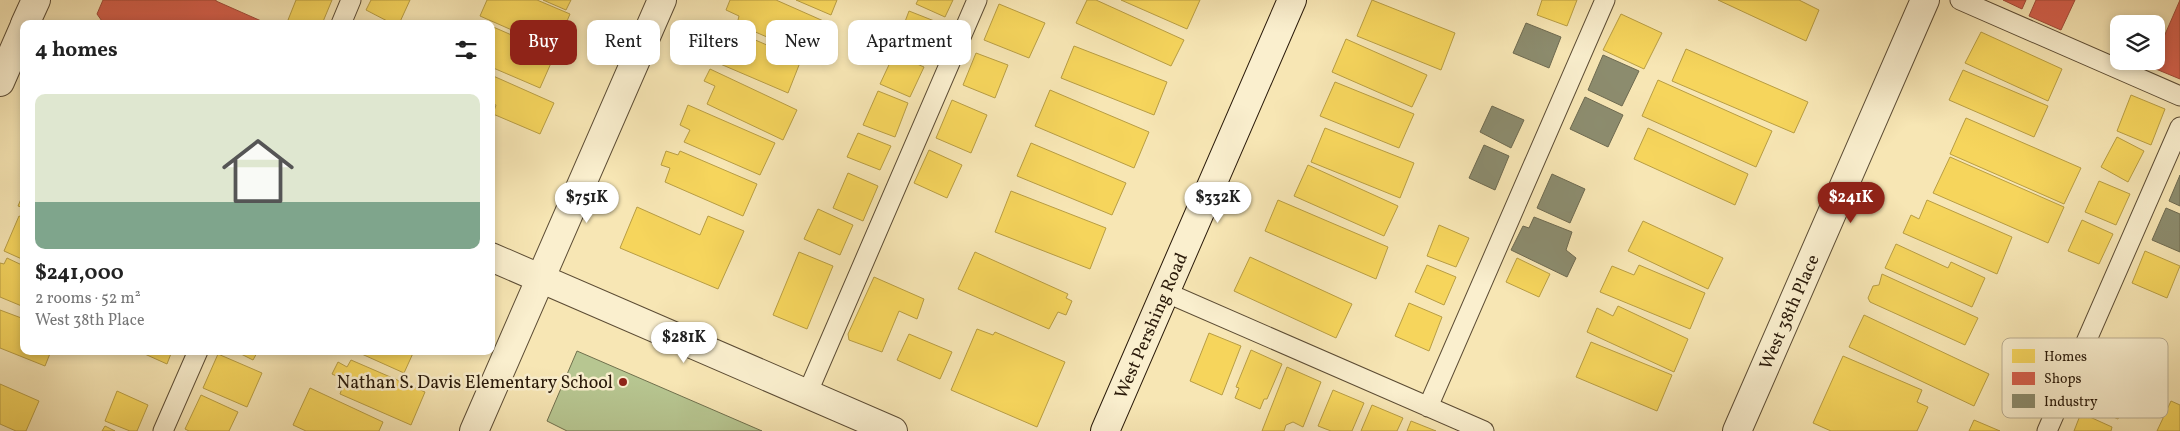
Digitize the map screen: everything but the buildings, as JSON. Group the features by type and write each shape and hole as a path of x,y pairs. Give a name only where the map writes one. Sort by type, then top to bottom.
{"street":[{"path":"27,20 36,0"},
{"path":"474,431 662,0"},
{"name":"West Pershing Road","path":"1105,431 1292,0"},
{"name":"West 38th Place","path":"1737,431 1925,0"},
{"path":"0,82 15,44"},
{"path":"495,259 893,431"}],"lane":[{"path":"343,20 351,0"},
{"path":"807,394 976,0"},
{"path":"1428,406 1605,0"},
{"path":"1960,0 2180,96"},
{"path":"2088,338 2180,127"},
{"path":"1166,292 1484,431"},
{"path":"163,431 196,355"},
{"path":"2047,431 2053,418"}],"green space":[{"path":"577,351 762,431 567,431 547,421"}],"place":[{"name":"Nathan S. Davis Elementary School","path":"623,382"}]}
